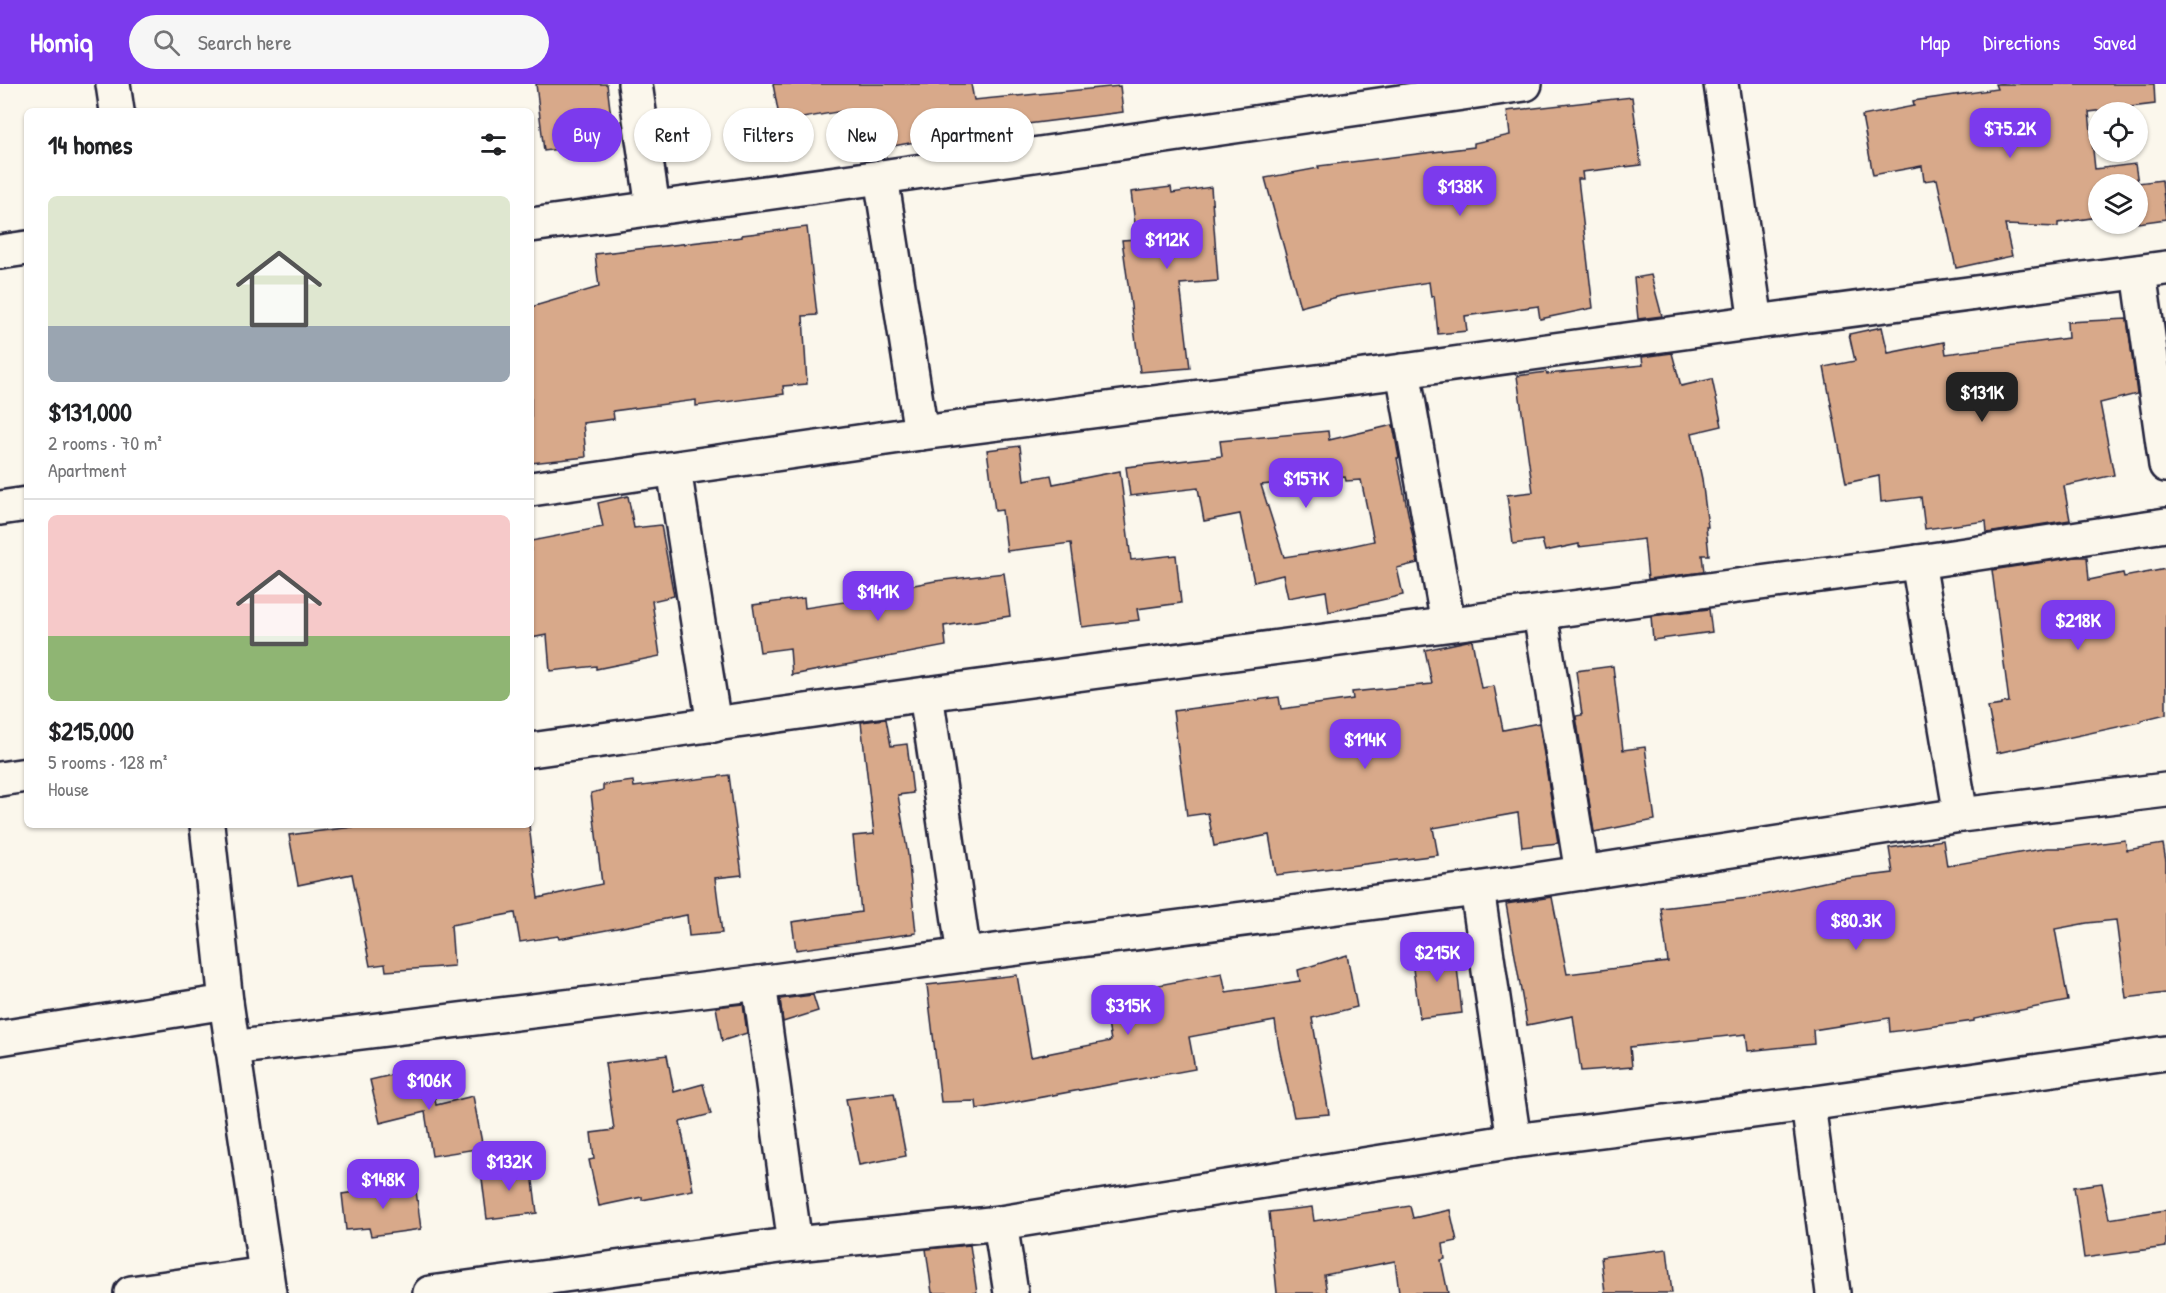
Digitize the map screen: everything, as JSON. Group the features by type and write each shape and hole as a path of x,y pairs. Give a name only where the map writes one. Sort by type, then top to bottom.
{"street":[{"path":"113,84 117,108"},
{"path":"635,84 653,208"},
{"path":"534,225 881,177 1365,95 1525,84"},
{"path":"1721,84 1756,321"},
{"path":"881,177 921,433"},
{"path":"0,252 24,248"},
{"path":"534,489 921,433 1403,371 1756,321 2152,270 2166,465"},
{"path":"1403,371 1448,624"},
{"path":"674,469 714,725"},
{"path":"0,508 24,504"},
{"path":"534,750 926,694 1918,562 2166,525"},
{"path":"1918,562 1961,815"},
{"path":"1540,613 1582,873"},
{"path":"926,694 964,955"},
{"path":"0,779 24,775"},
{"path":"232,1048 759,983 1477,889 1961,815 2166,790"},
{"path":"131,1293 267,1283 232,1048 207,828"},
{"path":"1477,889 1514,1141"},
{"path":"759,983 795,1244"},
{"path":"0,1038 226,1002"},
{"path":"429,1293 795,1244 1000,1223 1514,1141 1808,1104 2166,1053"},
{"path":"1808,1104 1833,1293"},
{"path":"1000,1223 1011,1293"}],"building":[{"path":"536,84 607,84 610,108 552,108 552,150 544,151"},
{"path":"773,84 971,84 974,100 1120,86 1123,112 1034,123 1034,108 910,108 910,143 898,145 898,108 826,108 826,114 814,116 814,108 777,108"},
{"path":"1995,84 2154,84 2155,104 2088,102 2088,162 2094,162 2095,169 2135,164 2137,174 2088,174 2088,218 2058,223 2058,227 2005,225 2012,256 1956,268 1937,179 1924,181 1922,166 1873,175 1862,116 1914,106 1913,101 1997,89"},
{"path":"1632,97 1641,165 1582,172 1583,179 1578,179 1593,308 1540,319 1538,306 1465,316 1467,331 1438,334 1434,296 1431,297 1429,282 1341,296 1300,307 1265,178 1319,168 1318,166 1474,147 1474,143 1510,135 1507,111"},
{"path":"2162,180 2166,219 2148,222 2148,182"},
{"path":"1171,187 1172,193 1211,187 1218,281 1180,284 1190,368 1140,372 1122,240 1137,239 1131,192"},
{"path":"807,227 817,315 803,316 807,384 783,386 784,394 696,406 696,400 613,411 614,419 583,423 586,457 534,463 534,306 599,287 595,254 742,237 742,235"},
{"path":"1651,275 1662,316 1638,319 1634,278"},
{"path":"2127,319 2137,394 2100,403 2114,475 2064,486 2070,520 1987,533 1986,521 1925,529 1921,497 1881,502 1879,476 1846,483 1824,367 1855,361 1849,334 1882,327 1888,353 1944,342 1946,354 2068,338 2067,322"},
{"path":"1672,353 1681,386 1712,379 1722,426 1692,433 1702,479 1708,527 1706,527 1709,555 1702,555 1704,572 1648,579 1644,539 1579,547 1579,544 1545,551 1542,540 1513,544 1507,495 1533,492 1517,376 1643,365 1642,357"},
{"path":"1393,425 1399,458 1397,458 1418,563 1397,568 1403,595 1329,612 1326,591 1288,598 1283,575 1254,582 1240,514 1204,521 1198,488 1130,496 1126,467 1222,456 1220,441 1328,431 1329,440","holes":["1345,477 1346,481 1361,480 1374,541 1284,557 1261,485"]},
{"path":"1020,446 1024,480 1051,475 1053,484 1120,471 1131,560 1176,555 1181,603 1137,609 1139,620 1082,627 1071,543 1007,551 1002,510 995,511 987,450"},
{"path":"628,496 634,528 661,525 674,596 652,601 660,656 596,669 596,666 550,671 547,635 534,637 534,540 603,527 598,503"},
{"path":"2087,557 2089,580 2123,573 2124,577 2166,569 2166,714 2141,720 2141,722 1997,753 1988,707 2009,702 1992,570"},
{"path":"1004,573 1010,616 944,626 946,646 792,675 790,648 760,652 753,605 804,598 805,608 878,597 877,592 935,581"},
{"path":"1709,609 1712,632 1653,640 1651,616"},
{"path":"1472,640 1481,688 1494,686 1503,730 1539,723 1558,843 1522,847 1518,813 1433,828 1438,855 1276,875 1269,835 1214,846 1208,813 1187,816 1173,711 1279,697 1281,709 1353,699 1352,692 1432,684 1425,650"},
{"path":"1613,666 1623,750 1645,747 1655,820 1594,832 1576,716 1582,715 1576,671"},
{"path":"886,719 891,746 907,744 913,793 898,795 908,855 916,933 796,950 792,922 861,912 853,836 874,834 861,722"},
{"path":"729,775 742,875 715,878 722,933 689,936 687,915 559,939 558,936 520,942 515,913 451,925 454,966 386,971 385,964 370,966 352,874 298,885 289,835 345,828 529,828 538,898 602,884 591,793 603,790 603,785 633,781 634,787"},
{"path":"1943,840 1947,866 2047,848 2065,848 2125,840 2127,850 2163,844 2166,861 2166,993 2126,998 2116,920 2055,929 2068,1001 1974,1019 1974,1021 1890,1032 1889,1018 1813,1030 1814,1044 1748,1051 1746,1034 1630,1047 1632,1067 1581,1071 1573,1016 1527,1025 1506,904 1552,897 1567,974 1668,962 1661,908 1749,898 1834,880 1893,873 1889,848"},
{"path":"1455,949 1462,1013 1420,1018 1411,955"},
{"path":"1347,955 1357,1007 1312,1018 1329,1114 1294,1117 1275,1021 1189,1037 1195,1069 977,1109 976,1101 941,1102 927,985 1017,975 1031,1057 1111,1041 1104,1000 1133,994 1132,990 1222,973 1226,992 1300,981 1298,970"},
{"path":"813,995 818,1011 783,1022 780,999"},
{"path":"743,1004 747,1033 722,1041 716,1007"},
{"path":"667,1055 674,1092 703,1084 711,1114 680,1122 693,1190 599,1206 589,1160 594,1159 591,1133 614,1130 605,1063"},
{"path":"430,1066 436,1105 473,1096 483,1148 432,1156 425,1112 380,1123 370,1080"},
{"path":"894,1093 906,1156 859,1165 846,1099"},
{"path":"531,1165 537,1213 487,1219 481,1171"},
{"path":"415,1183 421,1229 371,1236 369,1228 346,1230 342,1194"},
{"path":"2102,1183 2109,1219 2166,1210 2166,1247 2084,1258 2074,1187"},
{"path":"1410,1206 1413,1218 1450,1210 1457,1241 1443,1244 1445,1259 1441,1260 1448,1293 1399,1293 1395,1261 1324,1275 1327,1293 1277,1293 1269,1212 1312,1207 1314,1221"},
{"path":"970,1245 977,1293 932,1293 926,1249"},
{"path":"1667,1249 1672,1293 1605,1293 1601,1257"}]}
